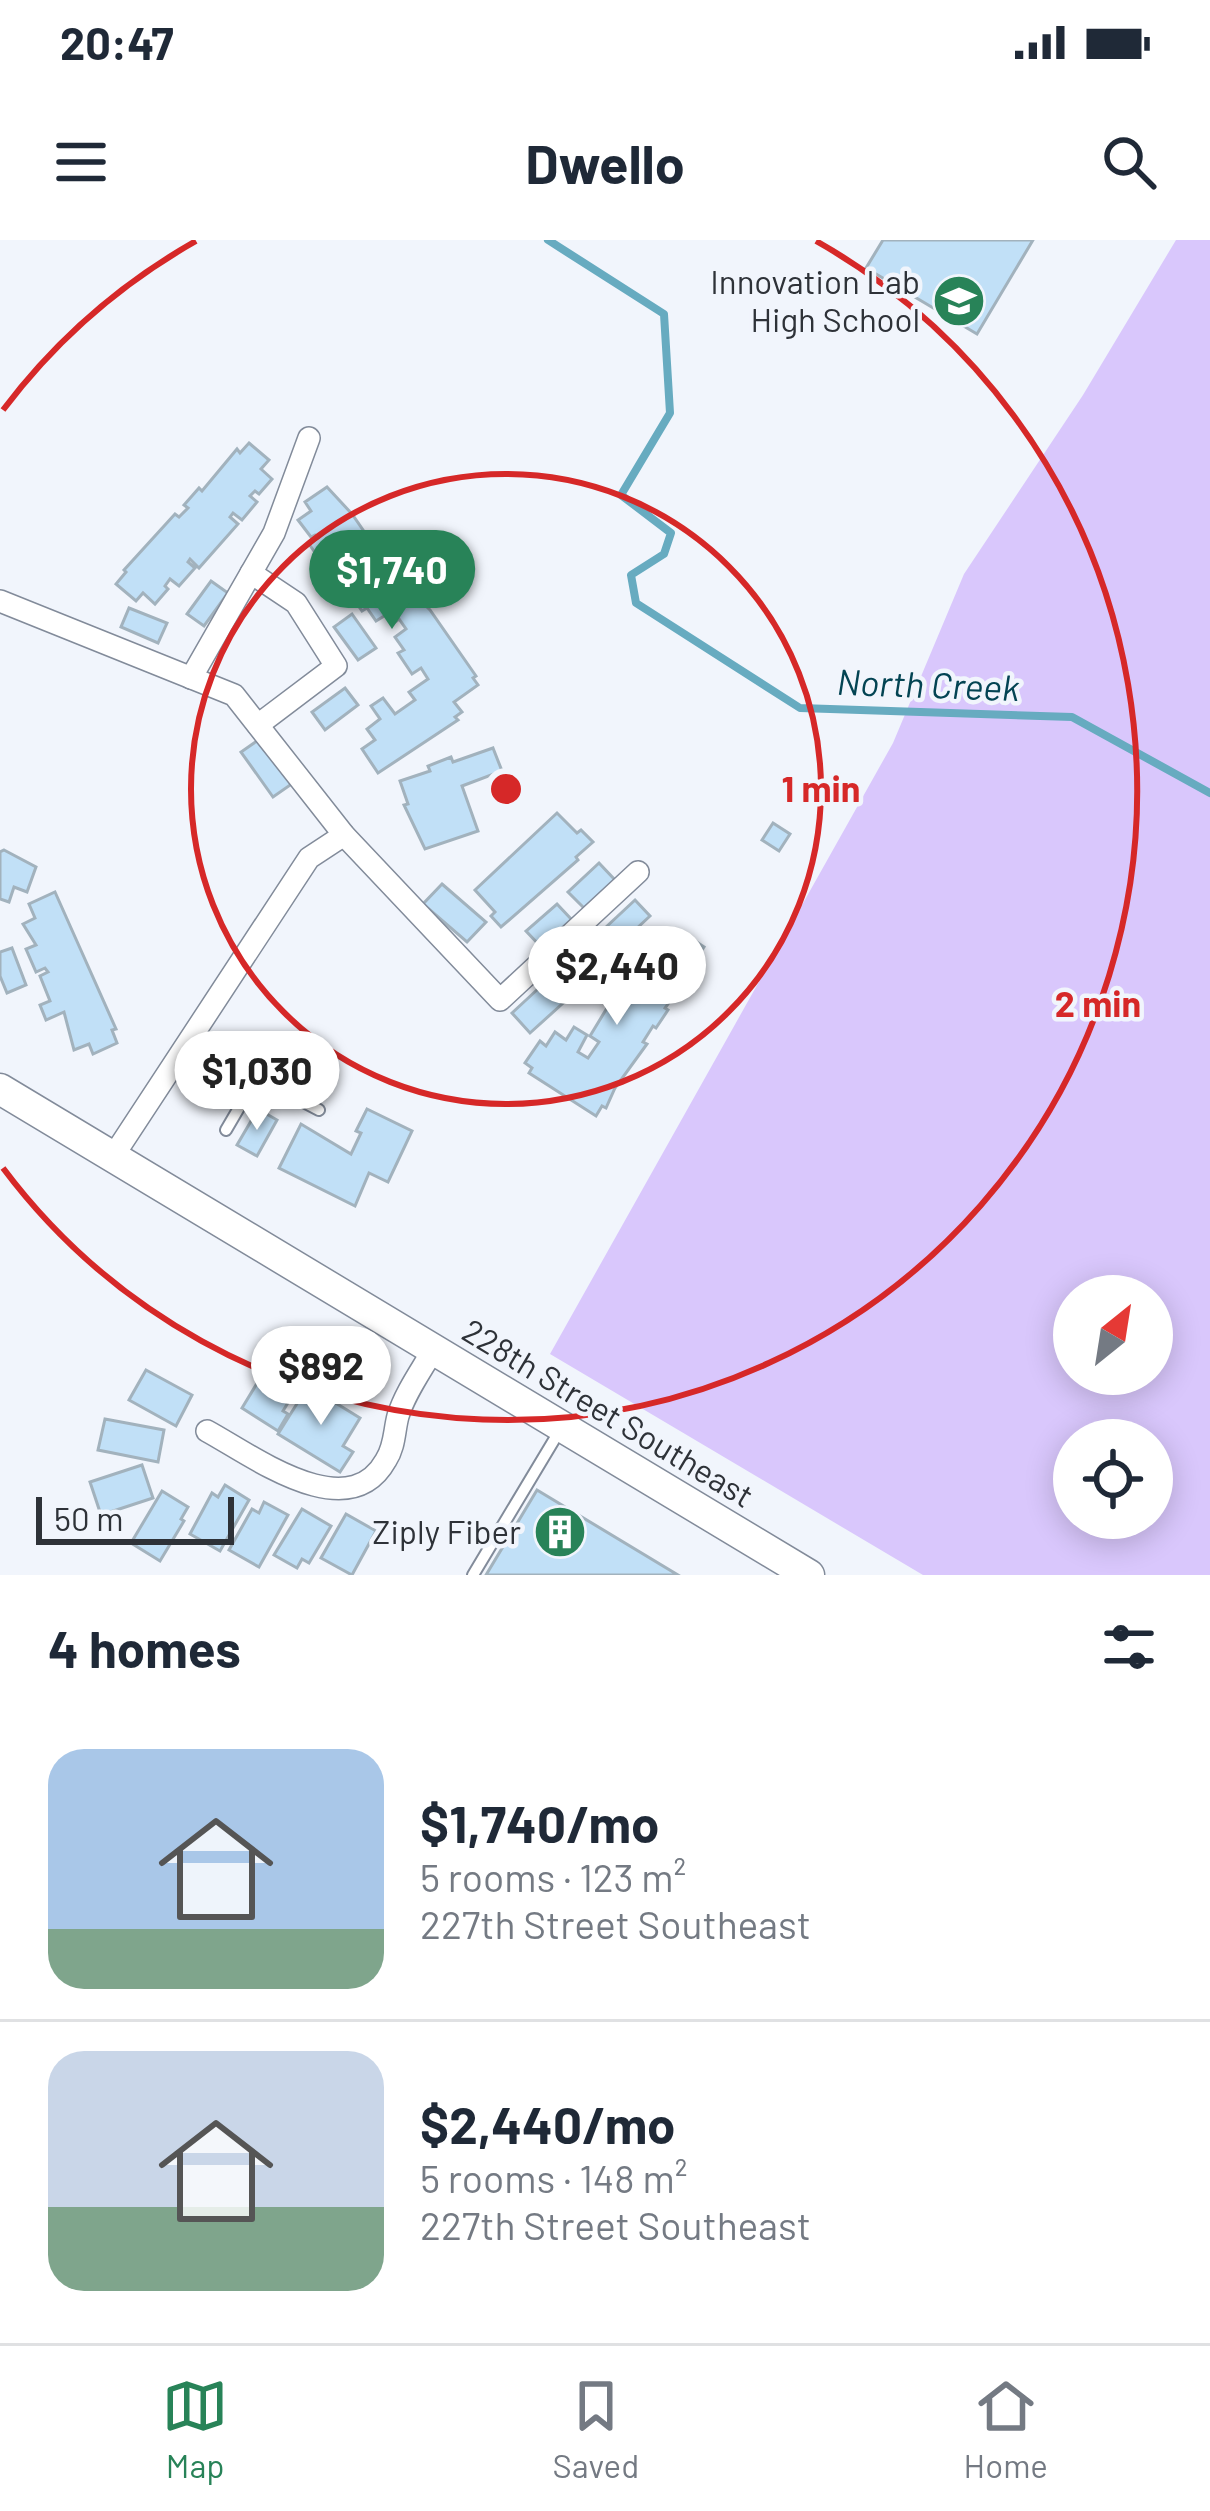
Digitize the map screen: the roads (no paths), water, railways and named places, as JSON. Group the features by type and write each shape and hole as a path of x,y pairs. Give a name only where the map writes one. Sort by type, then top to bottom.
{"main road":[{"name":"228th Street Southeast","path":"0,1089 809,1575"}],"street":[{"path":"191,678 274,533 309,439"},
{"path":"251,573 296,603 336,666 258,725"},
{"path":"0,602 234,695 344,835 500,1000 638,872"},
{"path":"112,1158 309,858 344,835"},
{"path":"207,1431 306,1482 333,1490 351,1489 366,1483 385,1463 403,1403 433,1350"}],"lane":[{"path":"188,1041 319,1110"},
{"path":"226,1130 256,1077"},
{"path":"473,1575 562,1427"}],"waterway":[{"name":"North Creek","path":"548,240 664,314 670,413 621,495 671,533 664,554 631,575 636,603 800,708 1072,717 1210,793"}],"place":[{"name":"Innovation Lab High School","path":"959,301"},
{"name":"Ziply Fiber","path":"560,1532"}]}
